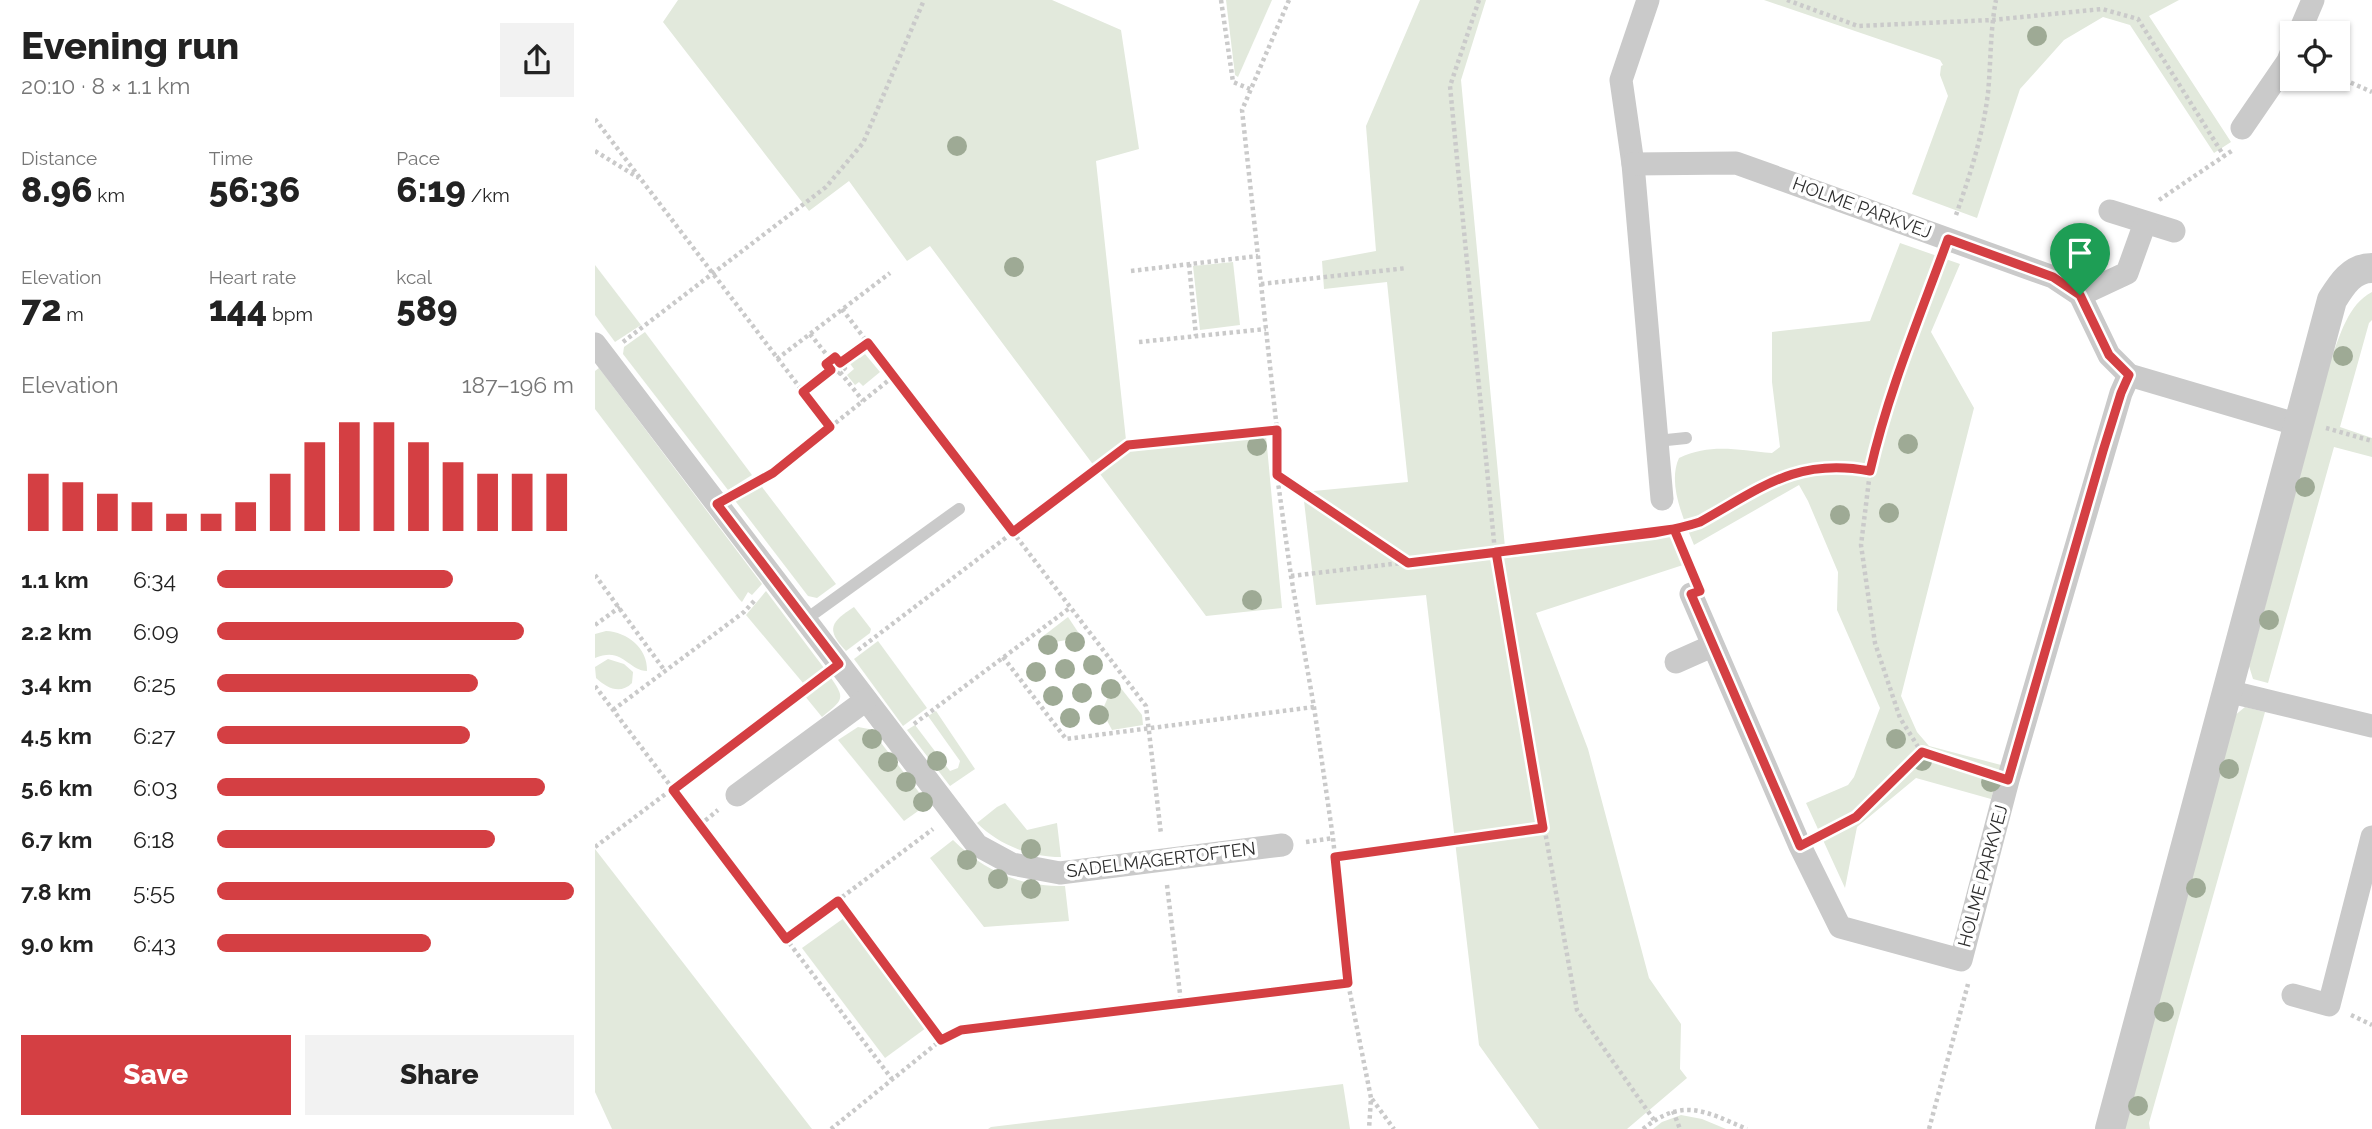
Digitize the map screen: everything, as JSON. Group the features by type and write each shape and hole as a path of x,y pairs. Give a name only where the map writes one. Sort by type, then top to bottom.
{"street":[{"path":"1648,0 1621,80 1633,164 1662,499"},
{"path":"2304,21 2312,0"},
{"path":"2242,128 2280,73"},
{"name":"HOLME PARKVEJ","path":"1633,164 1736,163 2053,277 2080,295"},
{"path":"2110,211 2174,231"},
{"path":"2145,223 2127,273 2080,295 2109,355 2129,375 2300,422"},
{"path":"2110,1129 2332,300 2343,282 2361,268 2372,268"},
{"name":"SADELMAGERTOFTEN","path":"600,350 977,845 1012,864 1060,873 1282,845"},
{"name":"HOLME PARKVEJ","path":"1691,594 1800,846 1840,927 1961,960 2008,780 2103,451 2129,375"},
{"path":"1676,662 1712,646"},
{"path":"2227,691 2372,726"},
{"path":"737,795 866,700"},
{"path":"2293,995 2329,1005 2368,869 2372,837"}],"lane":[{"path":"1657,441 1686,438"},
{"path":"805,620 959,509"}],"path":[{"path":"600,350 713,274 826,187 863,143 924,0"},
{"path":"1221,0 1233,82 1250,89"},
{"path":"1289,0 1241,110 1277,430 1277,475 1335,857 1348,983 1371,1098 1369,1129"},
{"path":"1479,0 1450,86 1496,552 1577,1010 1654,1121"},
{"path":"1787,0 1858,26 1993,20 2102,9 2138,19 2224,156"},
{"path":"1996,0 1988,94 1978,145 1948,239 1880,428 1870,471 1861,545 1875,643 1900,718 1922,752 2008,780"},
{"path":"2350,82 2372,92"},
{"path":"595,119 830,427"},
{"path":"2145,223 2160,198 2238,147 2242,128"},
{"path":"595,151 642,180"},
{"path":"1131,271 1258,256"},
{"path":"1189,264 1196,336"},
{"path":"1261,284 1407,268"},
{"path":"777,359 890,272"},
{"path":"842,309 1146,706 1181,1002"},
{"path":"1139,342 1266,329"},
{"path":"810,334 831,360"},
{"path":"840,363 868,343"},
{"path":"835,357 845,368 836,376 826,364 831,360 835,357"},
{"path":"803,392 831,370"},
{"path":"840,372 863,401"},
{"path":"717,504 773,473 894,376"},
{"path":"2300,422 2372,441"},
{"path":"595,847 1128,445 1277,430"},
{"path":"1291,576 1674,529 1700,522 1799,471 1836,467 1870,471"},
{"path":"1277,475 1408,563"},
{"path":"1662,499 1670,498 1674,529 1700,591 1691,594"},
{"path":"595,575 665,671"},
{"path":"613,710 744,612 774,579"},
{"path":"595,625 620,607"},
{"path":"895,738 1070,607"},
{"path":"1003,657 1066,739 1314,708"},
{"path":"595,686 892,1079"},
{"path":"1800,846 1856,817 1922,752"},
{"path":"786,939 953,814"},
{"path":"1335,857 1543,828"},
{"path":"838,901 941,1040"},
{"path":"1929,1129 1969,979 1961,960"},
{"path":"831,1129 941,1040 961,1030 1348,983"},
{"path":"1371,1098 1394,1129"},
{"path":"1643,1129 1673,1111 1686,1109 1709,1113 1747,1129"},
{"path":"1673,1111 1680,1129"}],"shaded area":[{"path":"678,0 1052,0 1121,30 1139,149 1096,161 1126,440 1265,425 1282,608 1206,616 930,246 907,261 849,181 809,211 663,22"},
{"path":"1226,0 1272,0 1238,77 1235,75"},
{"path":"1420,0 1486,0 1461,80 1506,558 1672,536 1683,565 1536,613 1588,749 1649,978 1681,1024 1680,1069 1687,1078 1627,1129 1539,1129 1479,1045 1426,595 1316,605 1303,492 1408,482 1387,282 1324,289 1322,261 1376,251 1366,126"},
{"path":"1764,0 2179,0 2149,16 2231,142 2214,153 2130,25 2103,17 2064,40 2020,89 1977,218 1912,194 1948,96 1940,75 1943,65 1940,60"},
{"path":"1900,243 1960,264 1931,332 1974,408 1901,696 1917,732 1929,746 2001,765 1991,799 1916,778 1857,827 1845,888 1806,803 1848,785 1854,777 1880,708 1837,610 1838,572 1799,485 1694,545 1678,502 1675,479 1679,458 1691,453 1724,449 1772,453 1780,447 1772,382 1772,332 1870,321"},
{"path":"1233,262 1240,325 1200,330 1193,266"},
{"path":"595,265 641,325 615,342 595,315"},
{"path":"2372,292 2372,320 2340,427 2372,438 2372,457 2334,447 2268,683 2253,679 2249,666 2331,359 2351,312"},
{"path":"645,332 752,475 728,490 623,354 624,347"},
{"path":"857,354 860,358 865,354 880,372 863,386 859,382 855,385 847,375 854,369 848,361"},
{"path":"599,368 762,584 752,595 748,592 742,602 595,409 595,371"},
{"path":"759,483 836,584 817,598 808,596 733,498"},
{"path":"766,591 824,668 803,683 746,615"},
{"path":"854,607 871,629 870,633 846,651 835,637 833,626"},
{"path":"1068,617 1080,635 1077,638 1050,643 1042,637"},
{"path":"606,631 621,634 635,643 644,655 647,671 612,655 595,658 595,634"},
{"path":"878,641 927,708 903,726 854,659"},
{"path":"608,659 624,664 633,672 632,683 623,689 614,689 596,678 595,667"},
{"path":"829,675 840,698 822,717 804,695"},
{"path":"1120,687 1142,715 1143,725 1112,730 1102,711 1109,695"},
{"path":"2245,707 2265,712 2149,1123 2150,1129 2124,1129 2234,716"},
{"path":"936,711 975,769 950,786 907,730 915,725 950,771 958,768 960,761 928,716"},
{"path":"858,727 869,729 875,735 928,804 904,821 838,740"},
{"path":"1005,803 1027,830 1057,823 1061,857 1038,855 1016,848 995,838 977,823"},
{"path":"953,840 978,861 1004,875 1032,883 1065,886 1069,921 984,927 930,858"},
{"path":"595,849 812,1129 612,1129 595,1092"},
{"path":"844,918 926,1028 885,1058 802,948"},
{"path":"1343,1084 1350,1129 988,1129 991,1127"},
{"path":"1681,1115 1702,1119 1726,1129 1653,1129 1662,1122"}],"route":[{"path":"1948,239 2053,277 2080,295 2109,355 2129,375 2103,451 2008,780 1922,752 1856,817 1800,846 1691,594 1700,591 1674,529 1496,552 1543,828 1335,857 1348,983 961,1030 941,1040 838,901 786,939 673,790 839,664 717,504 773,473 830,427 803,392 831,370 826,364 835,357 840,363 868,343 1013,532 1128,445 1277,430 1277,475 1408,563 1686,527 1799,471 1836,467 1870,471 1892,389 1948,239"}]}
